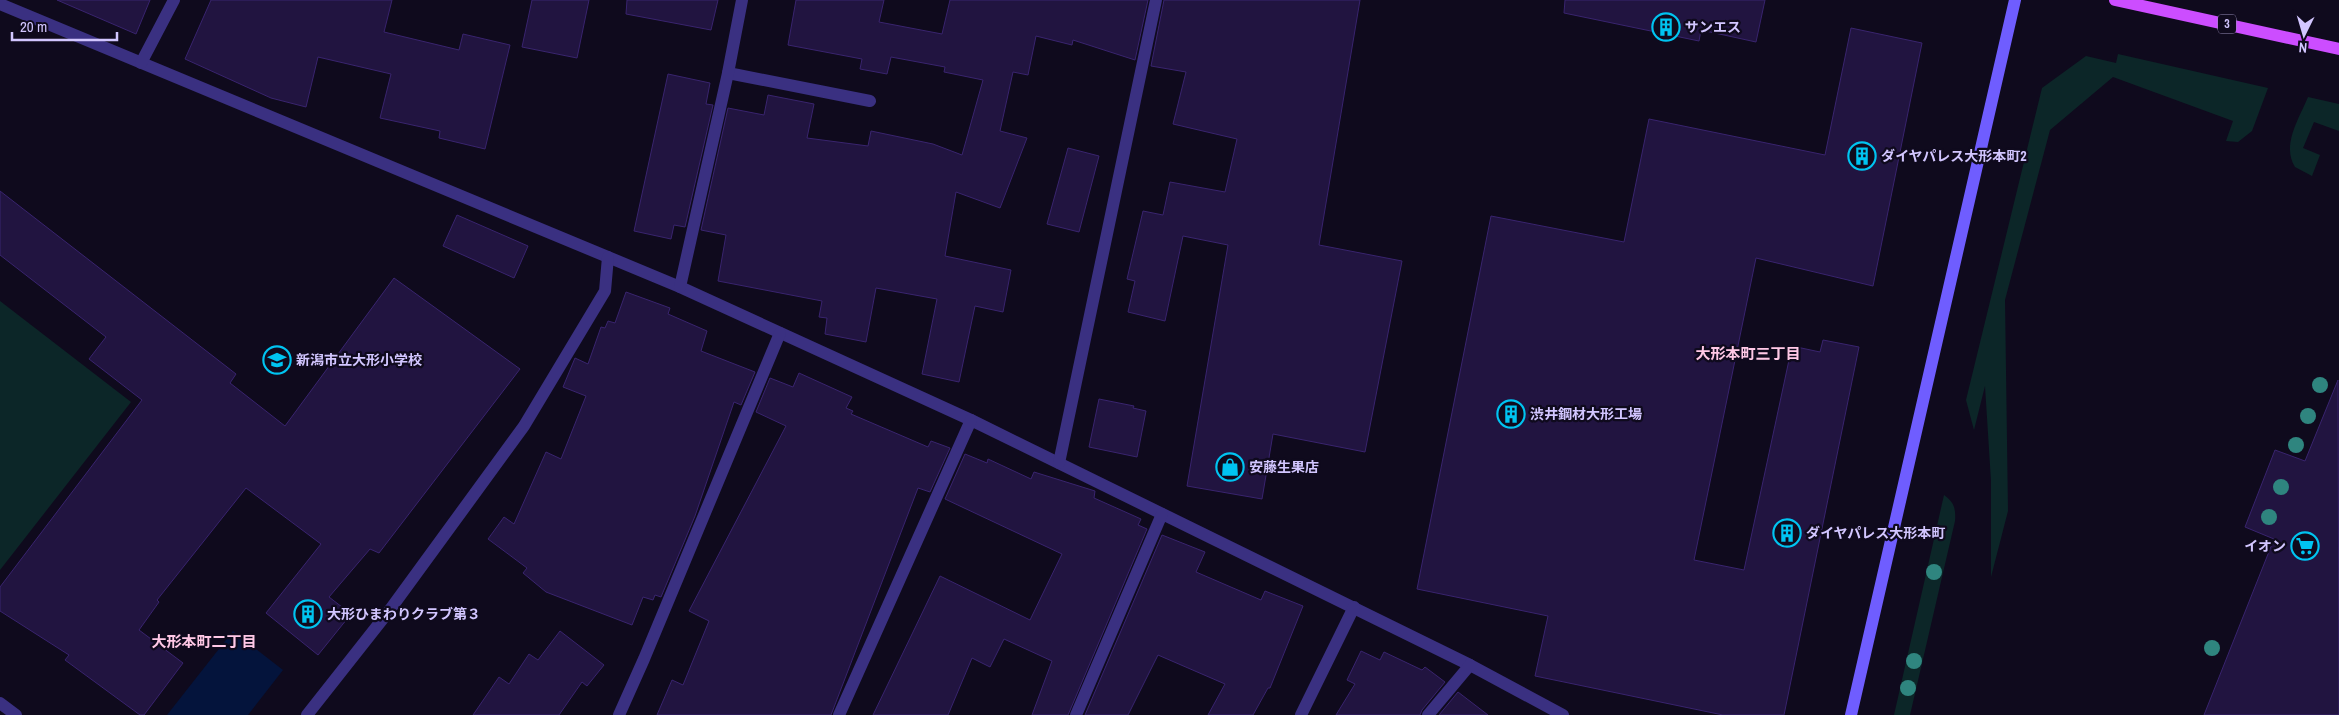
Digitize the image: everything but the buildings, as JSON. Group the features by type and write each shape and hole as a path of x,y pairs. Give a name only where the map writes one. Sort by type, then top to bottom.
{"main road":[{"name":"3","path":"2115,0 2339,49"}],"street":[{"path":"141,63 174,0"},
{"path":"680,287 728,73 742,0"},
{"path":"1059,463 1156,0"},
{"path":"1851,715 2015,0"},
{"path":"0,4 680,287 780,332 971,420 1354,607 1470,665 1563,715"},
{"path":"728,73 870,101"},
{"path":"307,715 389,611 524,426 605,291 608,257"},
{"path":"619,715 780,332"},
{"path":"839,715 971,420"},
{"path":"1076,715 1162,514"},
{"path":"1301,715 1354,607"},
{"path":"1428,715 1470,665"},
{"path":"0,703 16,715"}],"green space":[{"path":"2118,54 2268,88 2252,131 2238,142 2226,141 2233,121 2113,77 2050,130 2005,300 2008,511 1991,577 1991,481 1985,386 1974,430 1966,400 2042,88 2086,56 2116,63"},
{"path":"2308,97 2339,104 2339,131 2314,122 2303,148 2320,155 2312,176 2295,167 2290,150 2293,131"},
{"path":"0,301 131,402 0,570"},
{"path":"1944,495 1954,506 1955,521 1910,715 1894,715"}],"water":[{"path":"233,631 283,670 248,715 167,715"}],"place":[{"name":"サンエス","path":"1666,27"},
{"name":"ダイヤパレス大形本町2","path":"1862,156"},
{"name":"新潟市立大形小学校","path":"277,360"},
{"name":"渋井鋼材大形工場","path":"1511,414"},
{"name":"安藤生果店","path":"1230,467"},
{"name":"ダイヤパレス大形本町","path":"1787,533"},
{"name":"イオン","path":"2305,546"},
{"name":"大形ひまわりクラブ第３","path":"308,614"}],"district":[{"name":"大形本町三丁目","path":"1748,353"},
{"name":"大形本町二丁目","path":"204,641"}]}
